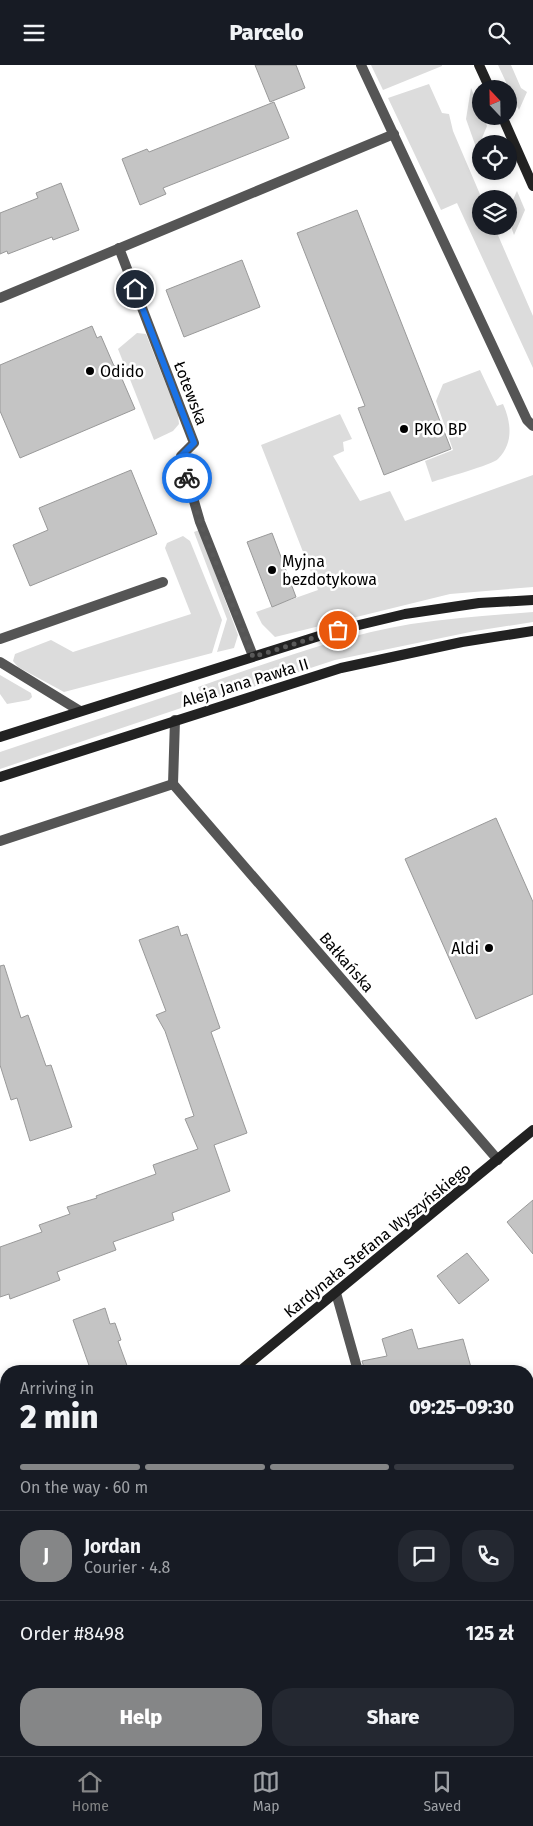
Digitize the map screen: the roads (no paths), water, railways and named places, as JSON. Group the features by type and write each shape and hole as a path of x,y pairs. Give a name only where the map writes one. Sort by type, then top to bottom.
{"street":[{"path":"361,65 523,413 533,426"},
{"path":"480,65 486,80"},
{"path":"506,125 533,186"},
{"path":"0,298 394,134"},
{"name":"Łotewska","path":"119,248 194,443 181,456 200,522 253,657"},
{"path":"0,639 163,583"},
{"name":"Aleja Jana Pawła II","path":"0,737 338,630 406,614 479,603 533,600"},
{"name":"Aleja Jana Pawła II","path":"0,777 174,719 341,667 462,642 533,631"},
{"path":"0,662 80,711"},
{"path":"0,841 173,784 174,719"},
{"name":"Bałkańska","path":"173,784 498,1160"},
{"name":"Kardynała Stefana Wyszyńskiego","path":"247,1365 533,1131"},
{"path":"336,1293 356,1365"}],"place":[{"name":"Odido","path":"90,371"},
{"name":"PKO BP","path":"404,429"},
{"name":"Myjna bezdotykowa","path":"272,570"},
{"name":"Aldi","path":"489,948"}]}
